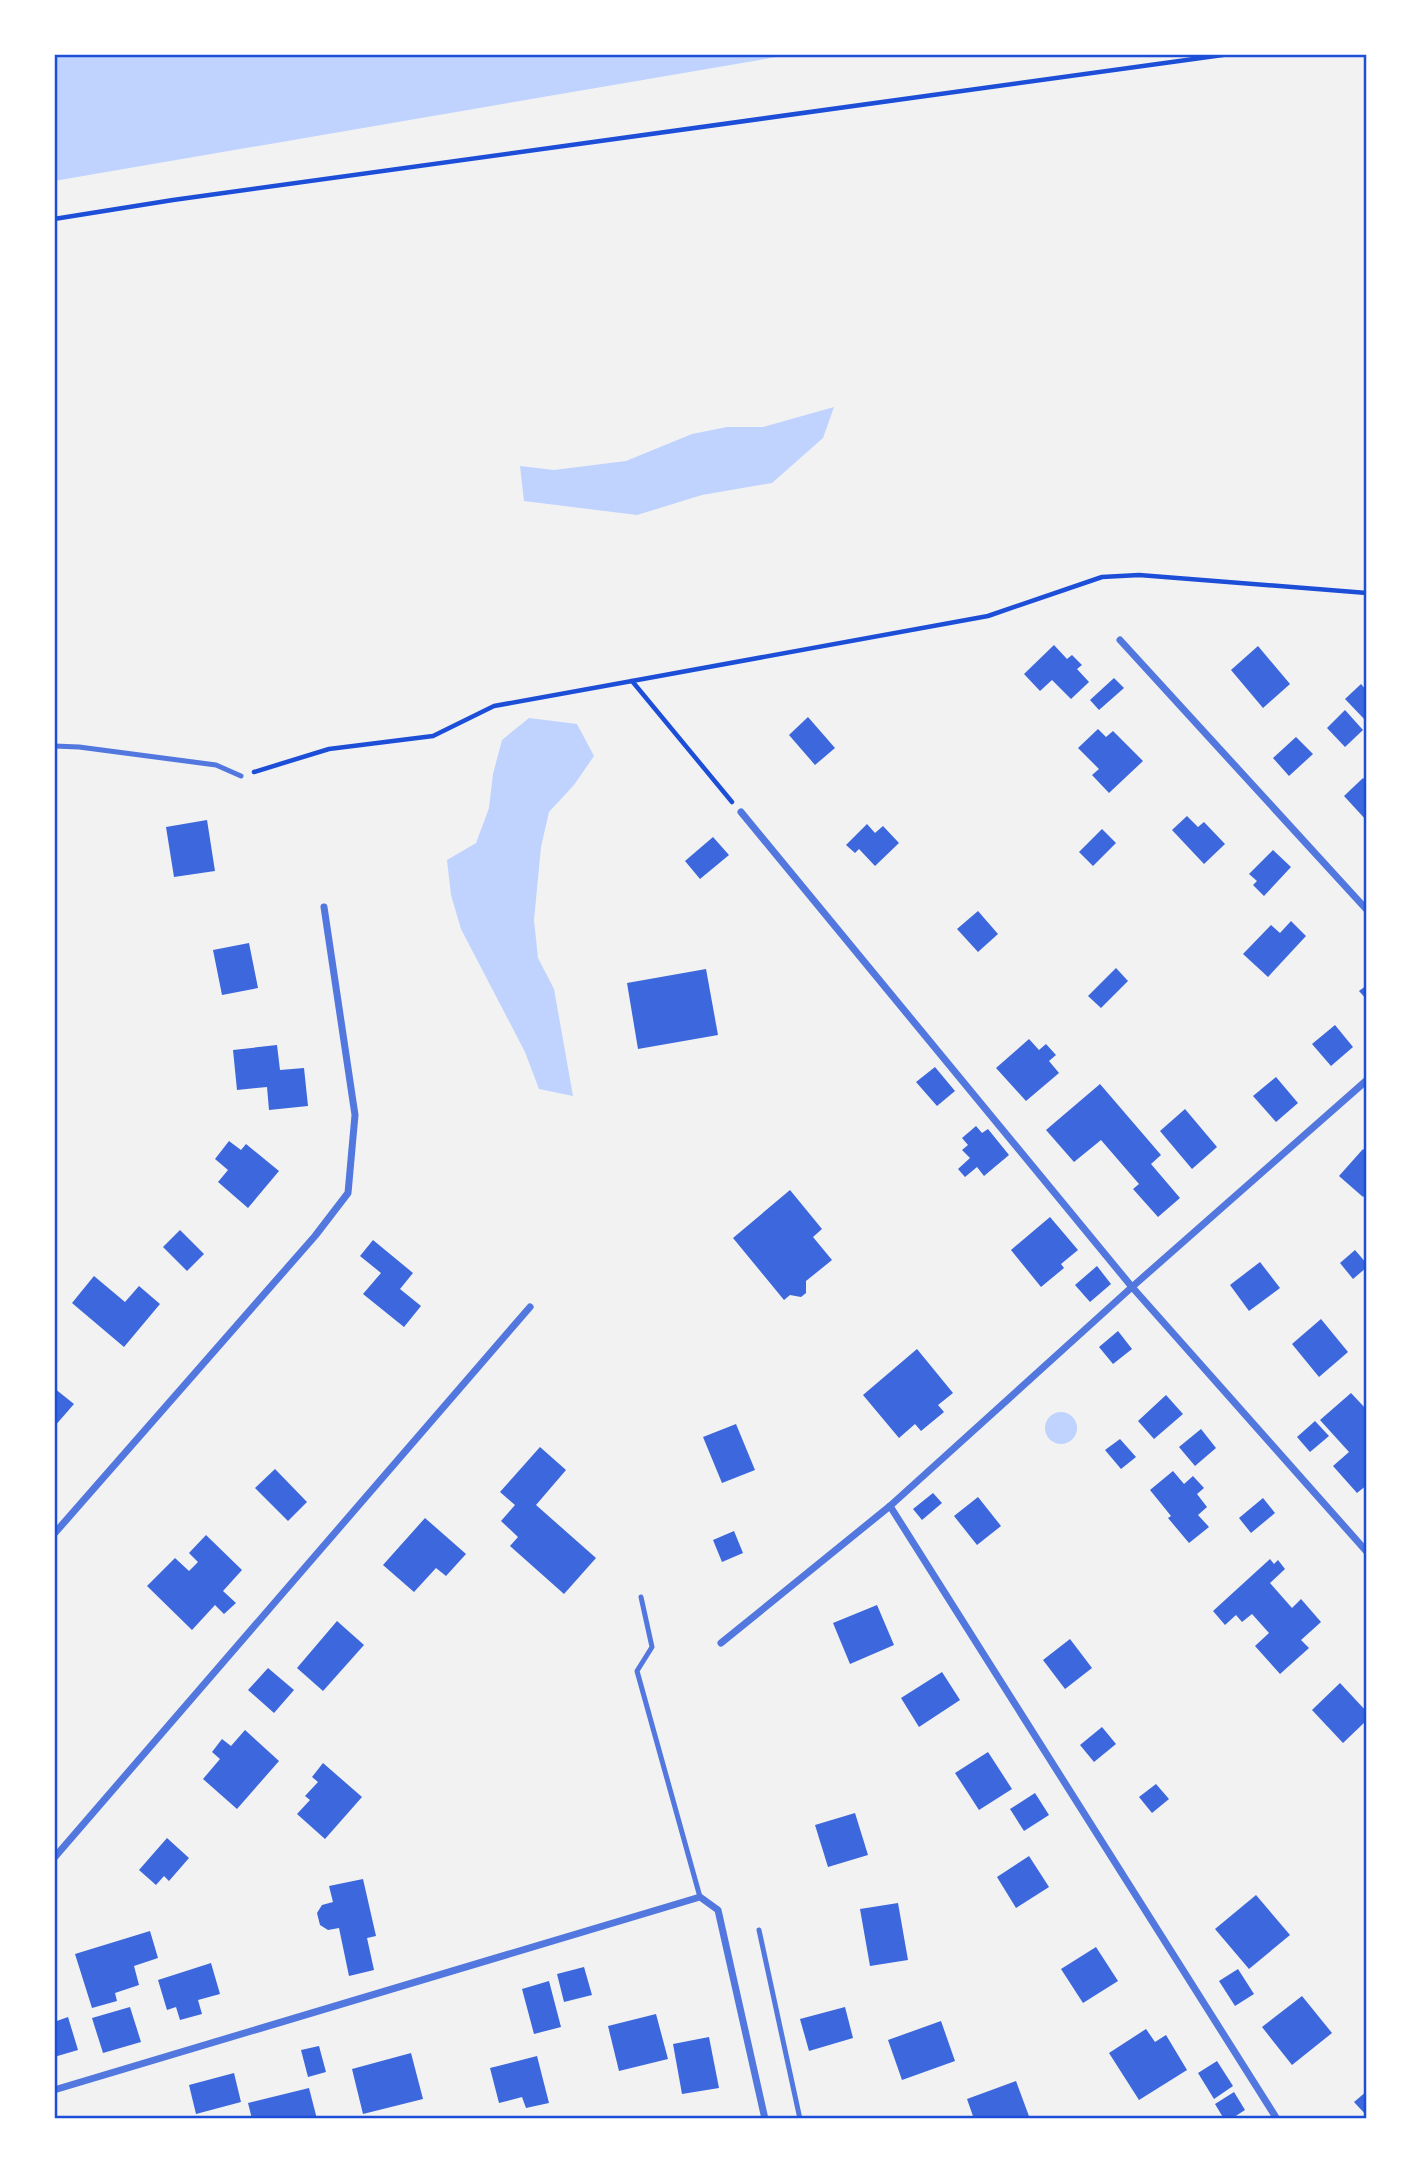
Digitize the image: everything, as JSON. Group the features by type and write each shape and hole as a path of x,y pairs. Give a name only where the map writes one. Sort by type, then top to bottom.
{"street":[{"path":"1120,640 1367,910"},
{"path":"741,812 1132,1287 1367,1552"},
{"path":"54,1534 315,1236 348,1193 355,1115 324,907"},
{"path":"721,1643 890,1506 1132,1287 1367,1080"},
{"path":"55,1855 530,1307"},
{"path":"890,1506 1278,2119"},
{"path":"54,2090 700,1897 719,1910 765,2119"}],"lane":[{"path":"54,746 216,765 241,776"},
{"path":"641,1597 652,1647 637,1671 700,1897"},
{"path":"759,1930 800,2119"}],"path":[{"path":"54,219 187,198 1230,54"},
{"path":"241,776 329,749 433,736 494,706 988,617 1102,576 1139,575 1367,593"},
{"path":"632,681 741,812"}],"water":[{"path":"54,54 794,54 54,181"},
{"path":"834,407 823,438 772,483 702,495 637,515 524,501 520,466 554,470 626,461 692,434 727,427 763,427"},
{"path":"529,718 577,724 594,756 574,785 549,812 541,847 534,920 538,958 554,989 573,1096 539,1089 525,1052 461,929 451,895 447,860 476,843 489,808 493,774 502,740"},
{"path":"1061,1412 1072,1417 1077,1428 1072,1439 1061,1444 1050,1439 1045,1428 1050,1417"}],"building":[{"path":"1054,645 1067,659 1072,655 1082,665 1077,669 1089,682 1071,699 1052,680 1040,691 1024,674"},
{"path":"1258,646 1290,684 1263,708 1231,670"},
{"path":"1114,678 1124,688 1099,710 1090,700"},
{"path":"1361,684 1367,691 1367,722 1345,699"},
{"path":"1345,710 1363,730 1345,747 1327,728"},
{"path":"808,717 835,748 815,765 789,735"},
{"path":"1098,729 1106,737 1113,731 1143,761 1109,793 1092,775 1099,769 1078,748"},
{"path":"1296,737 1313,754 1289,776 1273,758"},
{"path":"1363,778 1367,782 1367,821 1344,796"},
{"path":"1187,816 1198,827 1204,822 1225,844 1204,864 1172,830"},
{"path":"207,820 215,871 174,877 166,827"},
{"path":"867,824 875,833 883,826 899,843 875,866 859,849 855,853 846,845"},
{"path":"1102,829 1116,843 1093,866 1079,852"},
{"path":"713,837 729,855 700,879 685,861"},
{"path":"1273,850 1291,867 1264,896 1253,885 1257,881 1249,874"},
{"path":"978,911 998,934 978,952 957,929"},
{"path":"1291,921 1306,936 1268,977 1243,954 1271,925 1280,933"},
{"path":"249,943 258,988 222,995 213,950"},
{"path":"1116,968 1128,981 1101,1008 1088,996"},
{"path":"706,969 718,1035 638,1049 627,983"},
{"path":"1367,985 1367,1000 1359,991"},
{"path":"1335,1025 1353,1047 1331,1066 1312,1044"},
{"path":"1029,1039 1039,1050 1046,1044 1056,1055 1049,1061 1059,1073 1026,1101 996,1068"},
{"path":"277,1045 280,1070 304,1068 308,1106 269,1110 267,1087 237,1090 233,1050"},
{"path":"935,1067 955,1091 937,1106 916,1082"},
{"path":"1276,1077 1298,1103 1276,1122 1253,1096"},
{"path":"1100,1084 1161,1155 1151,1164 1180,1198 1158,1217 1133,1189 1139,1184 1101,1140 1074,1162 1046,1130"},
{"path":"1185,1109 1217,1147 1192,1169 1160,1131"},
{"path":"976,1126 982,1133 988,1129 1009,1155 984,1176 977,1167 965,1177 958,1169 970,1158 962,1150 968,1145 962,1138"},
{"path":"229,1141 241,1150 246,1144 279,1171 248,1208 218,1182 228,1170 215,1159"},
{"path":"1363,1149 1367,1153 1367,1193 1363,1197 1339,1176"},
{"path":"790,1190 822,1229 813,1237 832,1260 806,1281 806,1293 801,1297 790,1295 784,1300 733,1238"},
{"path":"1050,1217 1078,1250 1061,1264 1064,1268 1041,1287 1011,1250"},
{"path":"180,1230 204,1254 187,1271 163,1247"},
{"path":"373,1240 413,1273 400,1289 421,1306 404,1327 363,1294 381,1273 360,1256"},
{"path":"1355,1250 1367,1267 1353,1279 1340,1263"},
{"path":"1260,1262 1280,1288 1249,1311 1230,1285"},
{"path":"1097,1266 1111,1284 1090,1302 1075,1285"},
{"path":"94,1276 125,1302 139,1286 160,1304 124,1347 72,1303"},
{"path":"1321,1319 1348,1352 1319,1377 1292,1344"},
{"path":"1118,1331 1132,1349 1113,1364 1099,1347"},
{"path":"917,1349 953,1393 938,1405 944,1412 921,1431 915,1424 899,1438 863,1395"},
{"path":"54,1388 74,1404 54,1427"},
{"path":"1351,1393 1367,1410 1367,1485 1357,1493 1333,1466 1349,1452 1320,1420"},
{"path":"1166,1395 1183,1414 1154,1439 1138,1421"},
{"path":"1315,1421 1329,1436 1310,1452 1297,1437"},
{"path":"736,1424 755,1470 722,1483 703,1437"},
{"path":"1201,1429 1216,1448 1195,1466 1179,1447"},
{"path":"1120,1439 1136,1457 1121,1469 1105,1450"},
{"path":"540,1447 566,1470 536,1505 596,1558 564,1594 510,1546 518,1537 501,1521 515,1505 500,1492"},
{"path":"275,1469 307,1502 288,1521 255,1488"},
{"path":"1173,1471 1184,1484 1193,1476 1204,1488 1197,1494 1207,1507 1198,1515 1209,1527 1189,1543 1150,1490"},
{"path":"933,1493 942,1503 922,1520 913,1509"},
{"path":"978,1497 1001,1526 977,1545 954,1516"},
{"path":"1263,1498 1275,1513 1251,1533 1239,1518"},
{"path":"425,1518 466,1554 446,1576 436,1568 414,1592 383,1565"},
{"path":"734,1531 743,1553 722,1562 713,1540"},
{"path":"206,1535 242,1570 223,1591 236,1603 224,1614 215,1605 192,1630 147,1586 175,1558 189,1571 198,1562 189,1553"},
{"path":"1270,1559 1274,1564 1278,1560 1285,1569 1270,1583 1292,1608 1301,1599 1321,1622 1301,1640 1309,1648 1280,1674 1255,1646 1269,1633 1252,1614 1242,1622 1236,1615 1225,1625 1213,1611"},
{"path":"877,1605 894,1645 850,1664 833,1623"},
{"path":"337,1621 364,1645 323,1691 297,1668"},
{"path":"1070,1639 1092,1668 1065,1689 1043,1660"},
{"path":"268,1668 294,1690 274,1713 248,1690"},
{"path":"942,1672 960,1700 919,1727 901,1698"},
{"path":"1340,1683 1367,1712 1367,1720 1343,1743 1312,1710"},
{"path":"1102,1727 1116,1744 1094,1762 1080,1745"},
{"path":"245,1730 279,1761 237,1809 203,1779 220,1759 212,1752 222,1739 231,1746"},
{"path":"988,1752 1012,1789 979,1810 955,1773"},
{"path":"323,1763 362,1797 325,1839 297,1814 310,1800 305,1796 318,1782 312,1777"},
{"path":"1156,1784 1169,1799 1152,1813 1139,1797"},
{"path":"1035,1793 1049,1815 1024,1831 1010,1809"},
{"path":"855,1813 868,1855 828,1867 815,1825"},
{"path":"167,1838 189,1858 169,1881 164,1876 156,1885 139,1870"},
{"path":"1029,1856 1049,1887 1016,1908 997,1877"},
{"path":"363,1879 376,1936 367,1938 374,1970 349,1976 339,1928 328,1930 320,1925 317,1913 322,1905 333,1902 329,1886"},
{"path":"1256,1895 1290,1935 1249,1969 1215,1929"},
{"path":"898,1903 908,1960 870,1966 860,1909"},
{"path":"150,1931 158,1958 134,1966 139,1985 115,1993 117,2001 92,2008 75,1954"},
{"path":"1096,1947 1118,1981 1083,2003 1061,1969"},
{"path":"211,1963 220,1994 198,2000 202,2014 180,2020 176,2007 167,2010 158,1980"},
{"path":"584,1967 592,1995 564,2002 557,1974"},
{"path":"1238,1969 1254,1994 1235,2006 1219,1981"},
{"path":"549,1981 561,2027 534,2034 522,1989"},
{"path":"1302,1996 1332,2033 1292,2065 1262,2027"},
{"path":"130,2007 141,2042 103,2053 92,2018"},
{"path":"845,2007 853,2038 809,2051 800,2019"},
{"path":"656,2014 668,2059 619,2071 608,2026"},
{"path":"68,2017 78,2050 54,2057 54,2022"},
{"path":"941,2021 955,2061 902,2080 888,2040"},
{"path":"1146,2029 1155,2042 1166,2035 1187,2070 1139,2100 1109,2053"},
{"path":"709,2037 719,2088 682,2094 673,2044"},
{"path":"319,2046 326,2072 308,2077 301,2050"},
{"path":"411,2053 423,2099 363,2114 352,2069"},
{"path":"537,2056 549,2103 526,2108 522,2097 499,2103 490,2068"},
{"path":"1217,2061 1233,2086 1214,2099 1198,2073"},
{"path":"234,2073 241,2102 196,2114 189,2085"},
{"path":"1016,2081 1030,2119 974,2119 967,2099"},
{"path":"309,2088 317,2119 252,2119 248,2103"},
{"path":"1367,2091 1367,2116 1354,2102"},
{"path":"1234,2092 1245,2110 1231,2119 1224,2119 1215,2104"}]}
